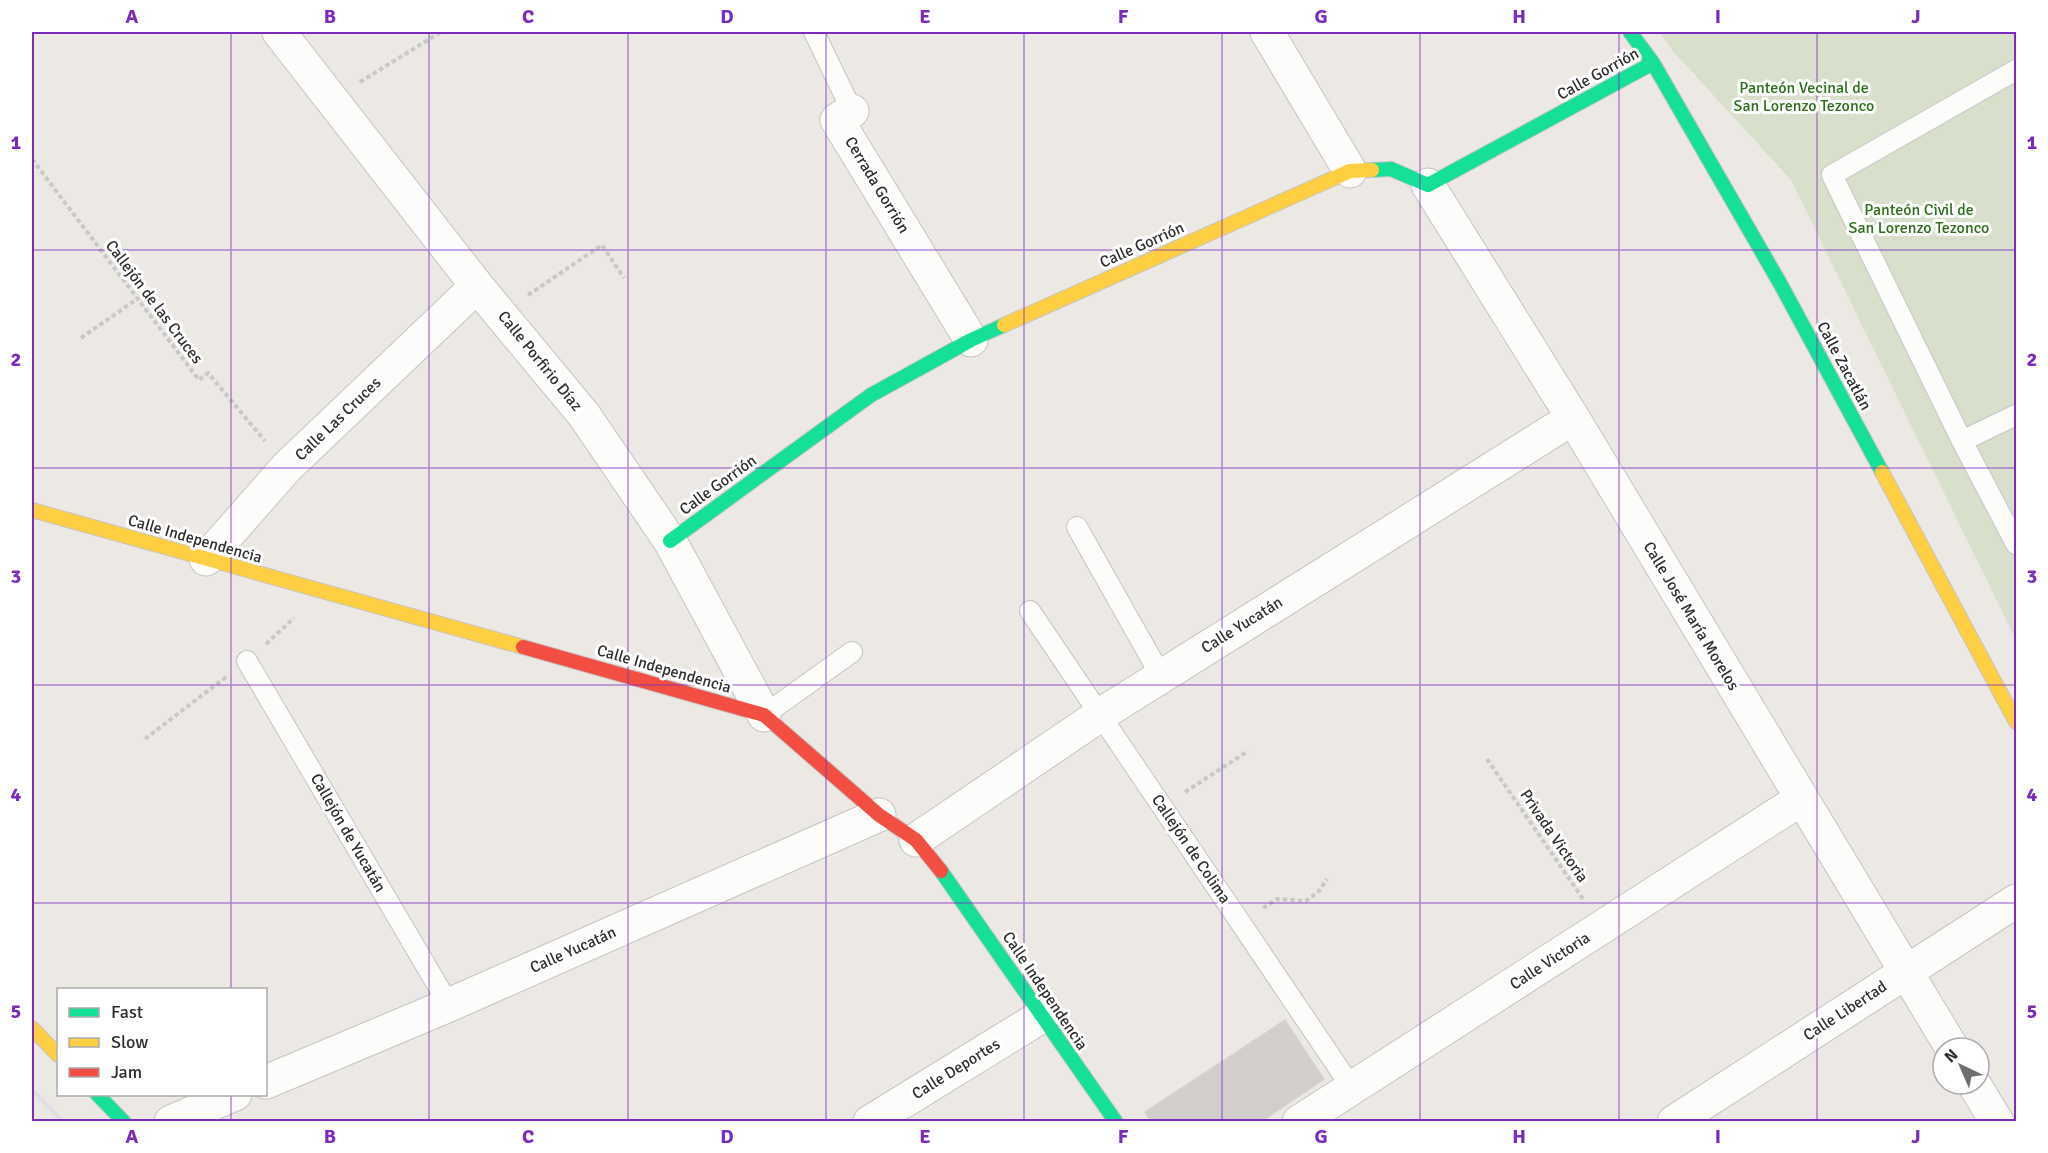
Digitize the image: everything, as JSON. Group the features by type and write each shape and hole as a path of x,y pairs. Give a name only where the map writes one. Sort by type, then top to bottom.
{"street":[{"name":"Calle Porfirio Díaz","path":"279,32 477,286 584,415 670,541 764,715"},
{"path":"1267,32 1350,171"},
{"name":"Calle Zacatlán","path":"1630,32 1653,63 1781,285 2016,722"},
{"name":"Calle Gorrión","path":"670,541 871,395 971,340 1350,171 1390,169 1428,185 1653,63"},
{"name":"Cerrada Gorrión","path":"852,111 837,120 971,340"},
{"name":"Calle José María Morelos","path":"1428,185 1573,418 1945,1036"},
{"name":"Calle Las Cruces","path":"206,559 287,467 477,286"},
{"name":"Calle Yucatán","path":"916,840 1100,715 1573,418"},
{"name":"Calle Independencia","path":"32,510 764,715 879,815 916,840 957,891 1116,1122"},
{"name":"Calle Victoria","path":"1299,1122 1801,799"},
{"name":"Calle Yucatán","path":"267,1082 449,1005 879,815"},
{"name":"Calle Libertad","path":"1674,1122 2016,901"},
{"name":"Calle Deportes","path":"870,1122 1042,1016"},
{"path":"32,1028 57,1054"},
{"path":"98,1096 124,1122"},
{"path":"171,1122 233,1096"},
{"path":"1981,1096 1997,1122"}],"lane":[{"name":"Cerrada Gorrión","path":"814,32 852,111"},
{"path":"2016,70 1832,175 1962,441 2016,544"},
{"path":"1962,441 2016,416"},
{"path":"1077,527 1161,676"},
{"name":"Callejón de Colima","path":"1030,611 1352,1088"},
{"path":"764,715 852,652"},
{"name":"Callejón de Yucatán","path":"243,664 449,1005"}],"path":[{"path":"331,100 441,32"},
{"name":"Callejón de las Cruces","path":"32,159 199,380 208,373 287,467"},
{"path":"500,314 602,245 624,278"},
{"path":"81,338 137,298"},
{"path":"146,739 243,664 324,592"},
{"path":"1161,807 1248,751"},
{"name":"Privada Victoria","path":"1487,759 1602,927"},
{"path":"1240,923 1277,899 1306,901 1319,891 1327,879"}],"green space":[{"name":"Panteón Civil de San Lorenzo Tezonco","path":"1660,32 2016,32 2016,640 1791,180 1672,50"}],"building":[{"path":"1285,1020 1324,1079 1261,1122 1151,1122 1145,1112"}],"railway":[{"path":"32,1090 64,1122"}],"traffic: fast":[{"path":"1630,32 1653,63 1781,285 1882,472"},
{"path":"1372,170 1391,169 1428,185 1653,63"},
{"path":"670,541 871,395 971,340 1004,325"},
{"path":"941,871 1116,1122"},
{"path":"99,1096 124,1122"}],"traffic: slow":[{"path":"1004,325 1350,171 1372,170"},
{"path":"1882,472 2016,722"},
{"path":"32,510 523,647"},
{"path":"32,1028 57,1054"}],"traffic: jam":[{"path":"523,647 764,715 879,815 916,840 941,871"}],"park label":[{"name":"Panteón Vecinal de San Lorenzo Tezonco","path":"1804,97"}]}
